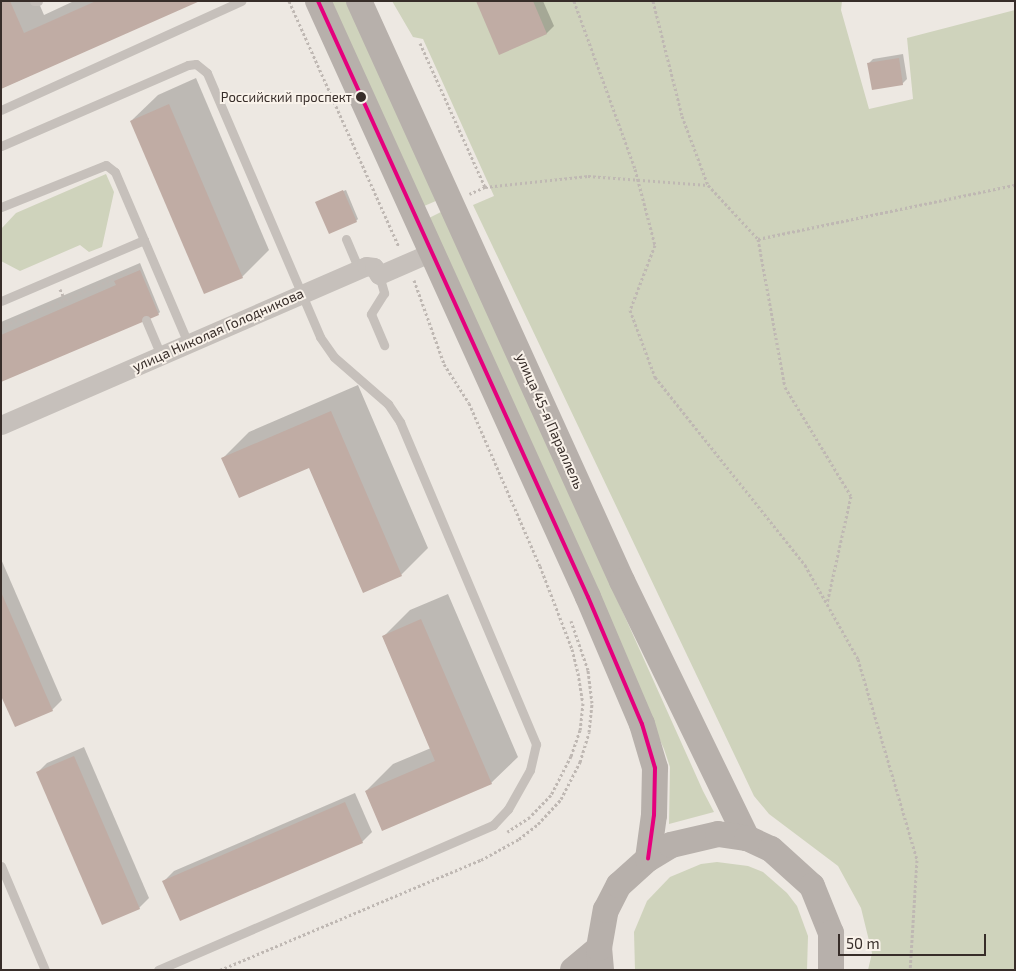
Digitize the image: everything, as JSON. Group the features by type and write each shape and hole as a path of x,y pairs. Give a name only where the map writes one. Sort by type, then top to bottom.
{"main road":[{"path":"318,1 642,724 655,768 654,815 648,859"},
{"name":"улица 45-я Параллель","path":"359,1 622,581 747,838"},
{"path":"573,970 600,959 606,910 619,885 648,859 671,845 718,834 747,838 771,849 812,886 831,933 831,970"}],"street":[{"path":"359,269 370,266 379,275 432,252"},
{"name":"улица Николая Голодникова","path":"1,425 359,269"}],"lane":[{"path":"1,110 241,1"},
{"path":"1,146 188,65 201,67 210,81 326,348 374,388 400,422 532,731 536,756 501,818 481,832 158,970"},
{"path":"1,207 106,165 115,172 188,343"},
{"path":"346,239 359,269"},
{"path":"1,300 144,240"},
{"path":"379,275 384,293 371,314 384,345"},
{"path":"146,320 161,355"},
{"path":"1,866 46,970"}],"path":[{"path":"290,1 426,308 444,364 469,403 540,566 572,648 583,703 580,730 571,756 551,795 530,817 498,837"},
{"path":"574,1 638,180 655,245 630,310 655,378 805,565 858,659 916,860 910,970"},
{"path":"653,1 682,116 708,185 758,238 785,387 851,496 827,603"},
{"path":"485,187 588,176 708,185"},
{"path":"758,238 1015,185"},
{"path":"1,327 154,262"}],"green space":[{"path":"331,1 350,1 438,200 422,207"},
{"path":"392,1 842,1 841,10 869,109 913,99 907,38 1015,10 1015,970 868,970 872,953 861,908 838,866 769,814 754,796 473,205 494,196 423,39 413,37"},
{"path":"106,174 114,192 102,247 89,252 80,245 20,271 1,261 1,229 16,213"},
{"path":"443,211 714,812 669,824 670,767 664,749 427,219"},
{"path":"717,862 748,866 763,872 787,893 797,906 808,936 807,970 635,970 634,932 647,901 670,877 701,864"}],"building":[{"path":"1,1 10,1 24,33 96,1 200,1 1,89"},
{"path":"476,1 533,1 547,34 499,55"},
{"path":"899,58 903,85 872,90 867,63"},
{"path":"169,104 243,278 204,294 130,121"},
{"path":"343,190 357,222 329,234 315,202"},
{"path":"140,270 159,315 1,382 1,335 116,285 114,281"},
{"path":"331,411 402,576 363,593 309,468 239,498 221,458"},
{"path":"1,592 53,711 15,727 1,696"},
{"path":"421,619 492,784 382,831 365,791 435,761 382,636"},
{"path":"74,756 140,909 102,925 36,772"},
{"path":"345,802 363,843 180,921 162,881"}],"transit line":[{"path":"318,1 588,597 642,724 655,768 654,815 648,859"}],"place":[{"name":"Российский проспект","path":"361,97"}]}
